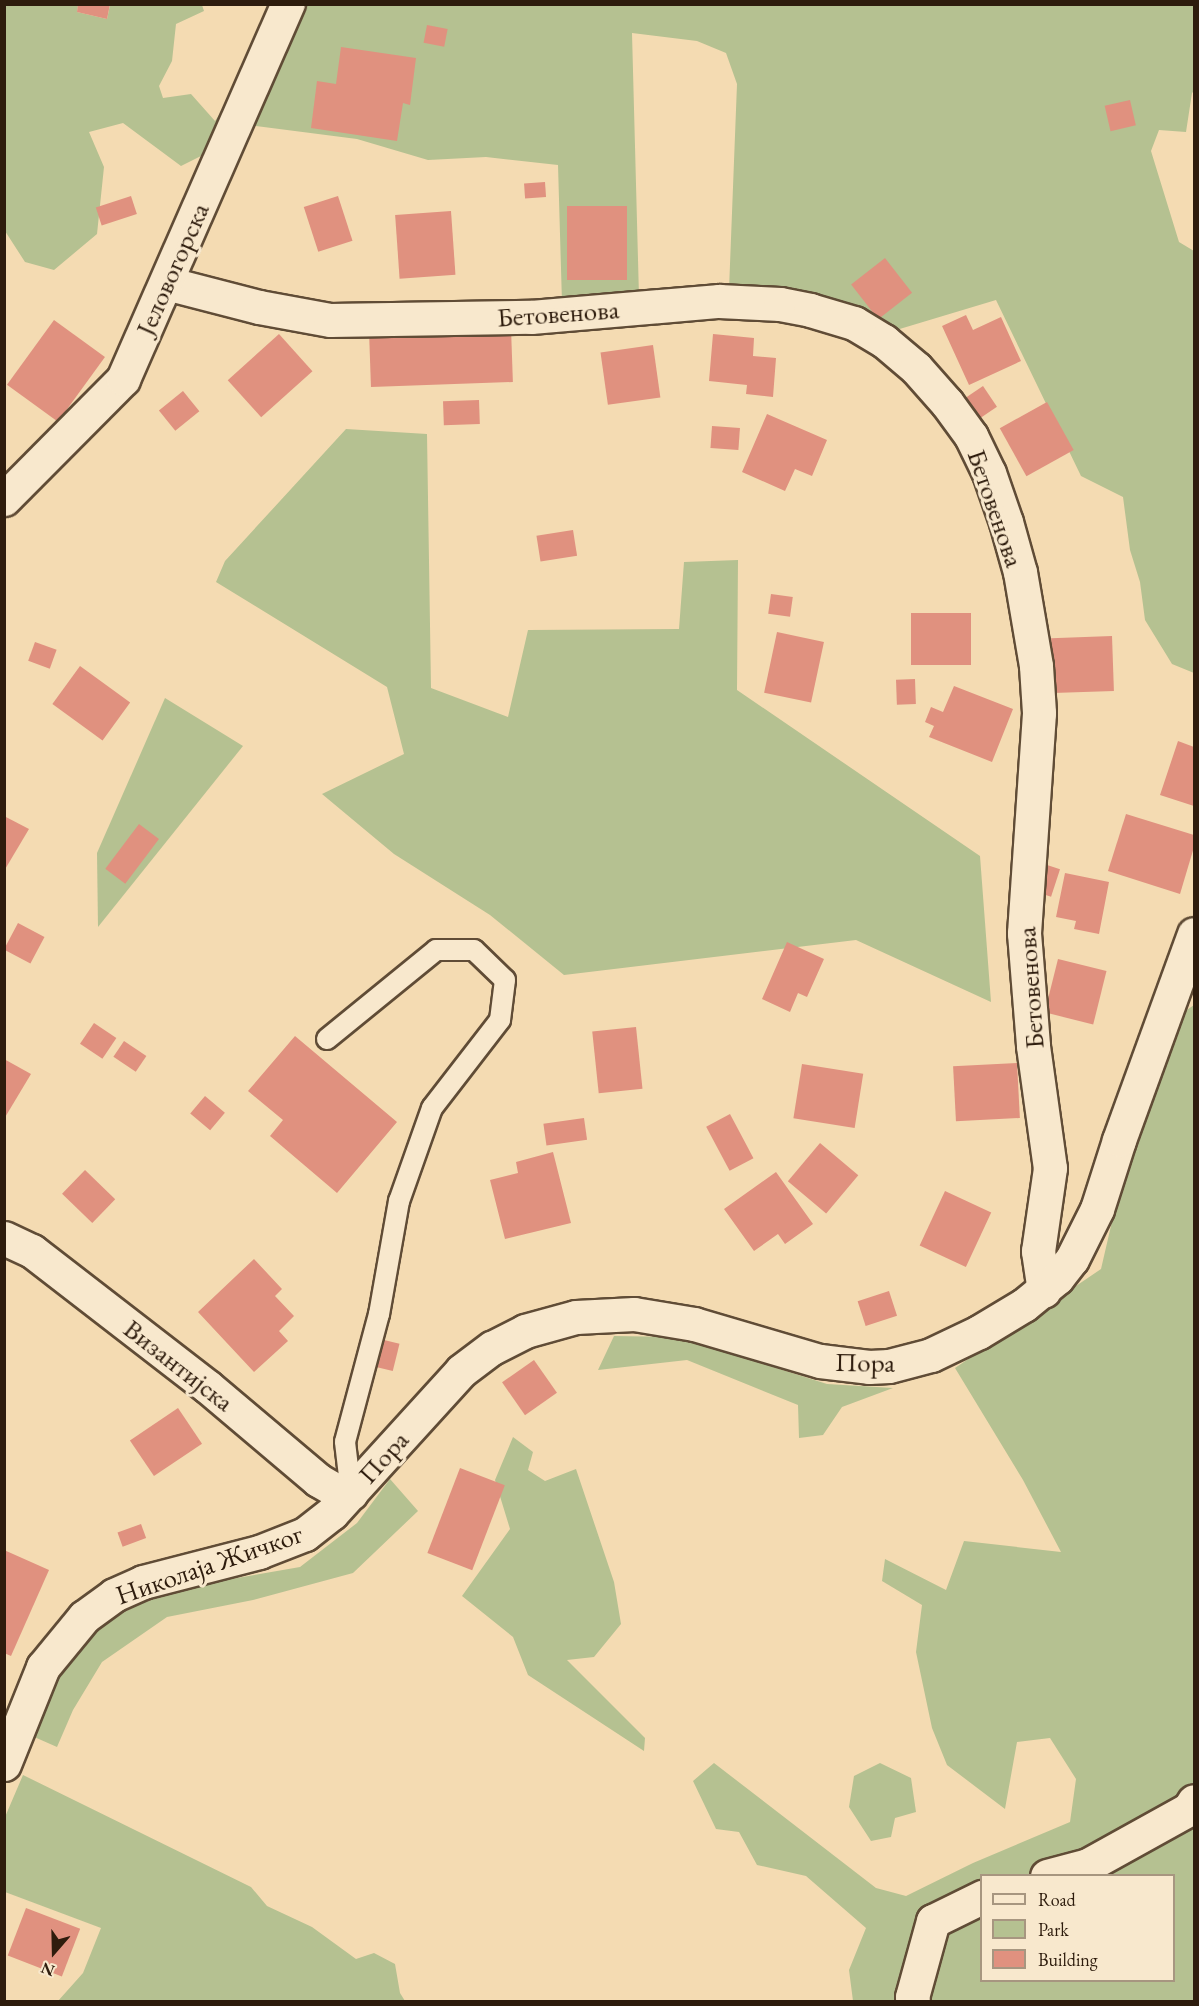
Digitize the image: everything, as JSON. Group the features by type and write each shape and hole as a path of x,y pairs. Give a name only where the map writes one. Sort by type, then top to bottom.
{"street":[{"name":"Јеловогорска","path":"4,499 123,379 288,4"},
{"name":"Бетовенова","path":"166,283 259,307 330,320 531,317 719,301 780,304 854,323 885,341 947,403 971,436 989,473 1006,522 1020,572 1036,666 1040,713 1024,933 1033,1046 1050,1168 1038,1251 1044,1291"},
{"name":"Пора","path":"351,1493 461,1371 509,1338 555,1322 619,1313 651,1316 694,1324 820,1361 889,1366 931,1355 954,1344 1004,1317 1044,1291 1072,1259 1097,1209 1119,1140 1194,934"},
{"name":"Византијска","path":"4,1238 32,1251 51,1265 208,1387 318,1480 339,1492 351,1493"},
{"name":"Николаја Жичког","path":"4,1764 43,1667 71,1630 98,1605 143,1582 287,1543 319,1525 351,1493"},
{"path":"1051,1874 1088,1865 1189,1809 1194,1801"},
{"path":"914,2001 912,1997 933,1921 980,1898"}],"lane":[{"path":"327,1039 435,950 474,950 506,980 500,1020 432,1108 399,1201 379,1314 345,1442 351,1493"}],"green space":[{"path":"4,5 78,5 77,12 107,19 110,5 202,5 204,11 176,24 172,61 159,86 163,98 191,94 215,121 292,5 1194,5 1194,91 1186,132 1159,130 1151,151 1179,242 1194,251 1194,673 1172,664 1145,620 1140,582 1130,550 1123,497 1081,476 996,300 893,331 729,290 737,84 726,53 697,41 632,33 639,297 562,303 558,165 486,157 428,160 357,139 216,121 211,151 181,166 123,123 89,132 104,167 97,234 54,270 25,262 5,231"},
{"path":"346,429 427,434 431,688 508,717 528,630 679,629 684,562 738,560 737,690 980,856 991,1002 856,940 564,975 490,915 394,854 322,794 404,754 387,687 216,582 225,561"},
{"path":"165,698 243,746 98,927 97,853"},
{"path":"1194,1005 1194,2001 853,2001 849,1970 866,1928 806,1876 757,1865 739,1832 716,1829 693,1781 714,1763 876,1888 906,1896 973,1863 1070,1822 1076,1779 1050,1738 1017,1742 1005,1809 947,1765 932,1728 916,1652 922,1605 882,1581 885,1559 946,1590 964,1541 1061,1552 1023,1480 955,1368 1101,1269 1126,1161 1172,1020"},
{"path":"614,1336 678,1337 827,1384 893,1388 842,1407 823,1435 799,1438 798,1405 687,1360 598,1370"},
{"path":"513,1437 533,1452 528,1470 545,1481 576,1469 614,1582 621,1624 594,1657 567,1660 645,1738 644,1751 528,1675 513,1637 462,1596 510,1529 495,1480"},
{"path":"390,1479 418,1511 353,1573 253,1600 167,1617 102,1662 73,1710 57,1747 32,1736 52,1678 92,1631 140,1603 225,1580 300,1567 357,1523"},
{"path":"880,1763 911,1778 916,1812 895,1818 891,1837 871,1841 849,1807 854,1776"},
{"path":"23,1775 251,1887 267,1906 312,1927 356,1959 374,1953 395,1964 400,1993 405,2001 58,2001 83,1973 101,1928 5,1892 5,1817"}],"building":[{"path":"78,4 110,4 107,19 77,12"},
{"path":"427,25 448,29 444,47 424,43"},
{"path":"341,47 416,58 410,105 403,103 397,141 311,128 317,81 336,84"},
{"path":"1130,100 1136,125 1111,131 1105,106"},
{"path":"545,182 546,197 525,198 524,183"},
{"path":"131,196 137,214 102,226 96,207"},
{"path":"338,196 353,241 318,252 304,207"},
{"path":"567,206 627,206 627,280 567,280"},
{"path":"451,211 455,275 400,279 395,215"},
{"path":"885,258 912,293 878,319 851,284"},
{"path":"966,315 973,330 1001,317 1021,361 969,385 942,326"},
{"path":"54,320 105,357 58,422 7,385"},
{"path":"511,328 513,382 371,387 369,333"},
{"path":"279,334 312,371 261,417 228,380"},
{"path":"713,334 754,338 753,356 776,358 773,397 746,394 747,385 709,381"},
{"path":"653,345 660,397 608,405 601,352"},
{"path":"983,386 997,407 980,418 966,397"},
{"path":"183,391 199,411 175,431 159,411"},
{"path":"479,400 480,424 444,425 443,401"},
{"path":"1047,402 1074,450 1026,476 1000,428"},
{"path":"767,414 827,440 812,476 795,469 785,491 742,472"},
{"path":"712,426 740,428 738,450 710,448"},
{"path":"573,530 577,556 541,561 536,536"},
{"path":"771,594 793,597 790,617 768,614"},
{"path":"911,613 971,613 971,665 911,665"},
{"path":"777,632 824,642 811,703 764,693"},
{"path":"1112,636 1114,691 1053,693 1051,638"},
{"path":"35,642 57,650 50,669 28,661"},
{"path":"80,666 130,702 103,740 52,704"},
{"path":"915,679 916,704 897,705 896,680"},
{"path":"954,686 1013,709 992,762 929,737 934,726 925,722 931,707 943,712"},
{"path":"1178,741 1194,747 1194,806 1160,795"},
{"path":"1126,814 1194,835 1194,847 1180,894 1108,871"},
{"path":"4,816 29,829 4,871"},
{"path":"139,824 159,839 125,884 105,869"},
{"path":"1041,863 1060,869 1051,897 1032,891"},
{"path":"1065,873 1109,882 1099,934 1074,929 1076,921 1056,917"},
{"path":"18,923 44,937 30,964 4,950"},
{"path":"787,942 824,959 807,997 798,993 790,1012 762,999"},
{"path":"1058,959 1107,971 1093,1024 1045,1012"},
{"path":"94,1023 116,1038 102,1059 80,1044"},
{"path":"636,1027 642,1089 599,1093 592,1032"},
{"path":"295,1036 397,1122 337,1193 270,1136 283,1120 248,1091"},
{"path":"124,1041 146,1056 136,1072 113,1057"},
{"path":"4,1059 31,1074 4,1119"},
{"path":"1017,1063 1020,1118 956,1121 953,1066"},
{"path":"802,1064 863,1074 855,1128 793,1118"},
{"path":"205,1096 225,1113 210,1130 190,1114"},
{"path":"730,1114 753,1158 730,1171 706,1127"},
{"path":"584,1118 587,1140 546,1145 543,1124"},
{"path":"820,1143 858,1175 826,1213 788,1181"},
{"path":"553,1152 571,1223 505,1239 490,1180 518,1173 516,1162"},
{"path":"85,1170 115,1199 92,1223 62,1194"},
{"path":"776,1172 813,1224 785,1244 778,1234 754,1251 724,1209"},
{"path":"945,1191 991,1213 966,1267 920,1245"},
{"path":"254,1259 282,1289 275,1296 294,1316 279,1331 288,1341 254,1372 198,1312"},
{"path":"889,1291 897,1316 866,1326 858,1301"},
{"path":"384,1340 400,1344 393,1371 377,1367"},
{"path":"534,1360 557,1393 525,1415 502,1382"},
{"path":"178,1408 202,1444 154,1476 130,1440"},
{"path":"460,1468 505,1485 472,1570 427,1553"},
{"path":"141,1524 146,1538 123,1547 118,1533"},
{"path":"4,1550 49,1570 11,1656 4,1653"},
{"path":"26,1908 80,1929 62,1976 8,1956"}]}
